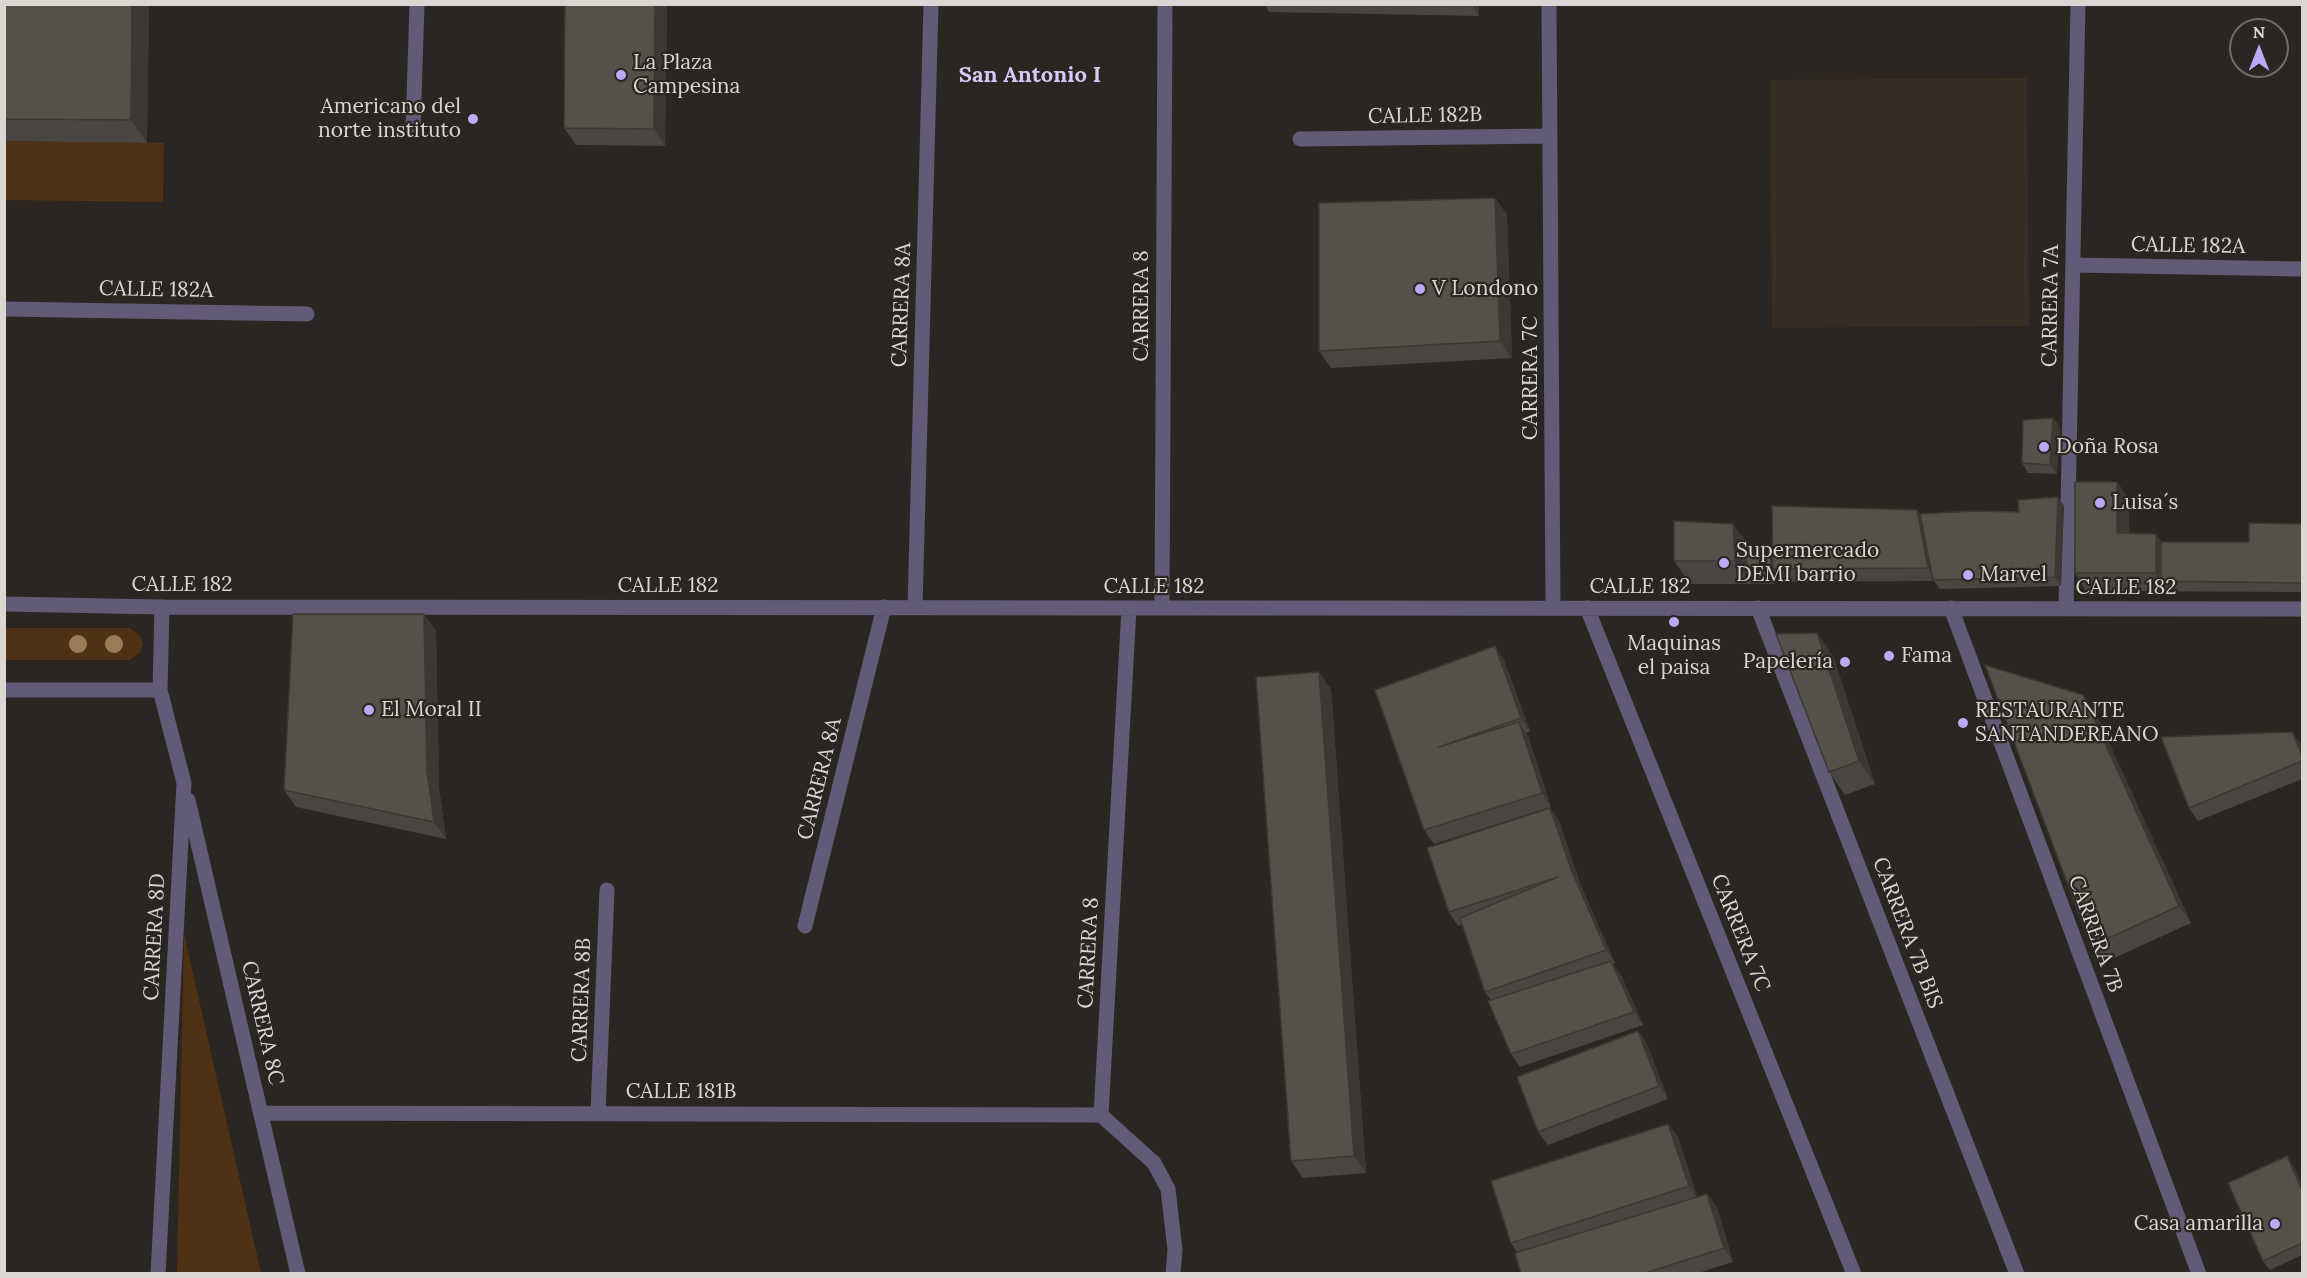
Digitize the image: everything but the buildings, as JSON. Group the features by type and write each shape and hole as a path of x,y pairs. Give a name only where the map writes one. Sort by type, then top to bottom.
{"street":[{"path":"413,129 417,4"},
{"name":"CARRERA 8A","path":"915,607 931,4"},
{"name":"CARRERA 8","path":"1162,608 1165,4"},
{"name":"CARRERA 7C","path":"1549,4 1553,608"},
{"name":"CARRERA 7A","path":"2066,608 2078,4"},
{"name":"CALLE 182B","path":"1300,138 1550,136"},
{"name":"CALLE 182A","path":"2073,265 2302,269"},
{"name":"CALLE 182A","path":"4,309 308,314"},
{"name":"CALLE 182","path":"4,604 162,607 2302,609"},
{"name":"CARRERA 8D","path":"158,1274 184,783 160,690 162,607"},
{"name":"CARRERA 8A","path":"806,926 884,607"},
{"name":"CARRERA 8","path":"1101,1115 1129,608"},
{"name":"CARRERA 7C","path":"1587,608 1854,1274"},
{"name":"CARRERA 7B BIS","path":"1758,608 2017,1274"},
{"name":"CARRERA 7B","path":"1952,608 2199,1274"},
{"path":"4,690 160,690"},
{"name":"CARRERA 8C","path":"184,783 298,1274"},
{"name":"CARRERA 8B","path":"598,1112 607,890"},
{"name":"CALLE 181B","path":"262,1113 598,1112 1101,1115"},
{"path":"1101,1115 1154,1163 1168,1190 1175,1250 1173,1274"}],"shaded area":[{"path":"2027,78 2029,326 1772,328 1770,80"},
{"path":"5,141 164,143 163,202 5,200"},
{"path":"5,628 129,628 139,634 143,643 140,653 129,660 5,660"},
{"path":"184,934 261,1273 177,1273"}],"place":[{"name":"La Plaza Campesina","path":"621,75"},
{"name":"Americano del norte instituto","path":"473,119"},
{"name":"V Londono","path":"1420,289"},
{"name":"Doña Rosa","path":"2044,447"},
{"name":"Luisa´s","path":"2100,503"},
{"name":"Supermercado DEMI barrio","path":"1724,563"},
{"name":"Marvel","path":"1968,575"},
{"name":"Maquinas el paisa","path":"1674,622"},
{"name":"Fama","path":"1889,656"},
{"name":"Papelería","path":"1845,662"},
{"name":"El Moral II","path":"369,710"},
{"name":"RESTAURANTE SANTANDEREANO","path":"1963,723"},
{"name":"Casa amarilla","path":"2275,1224"}],"district":[{"name":"San Antonio I","path":"1030,76"}]}
